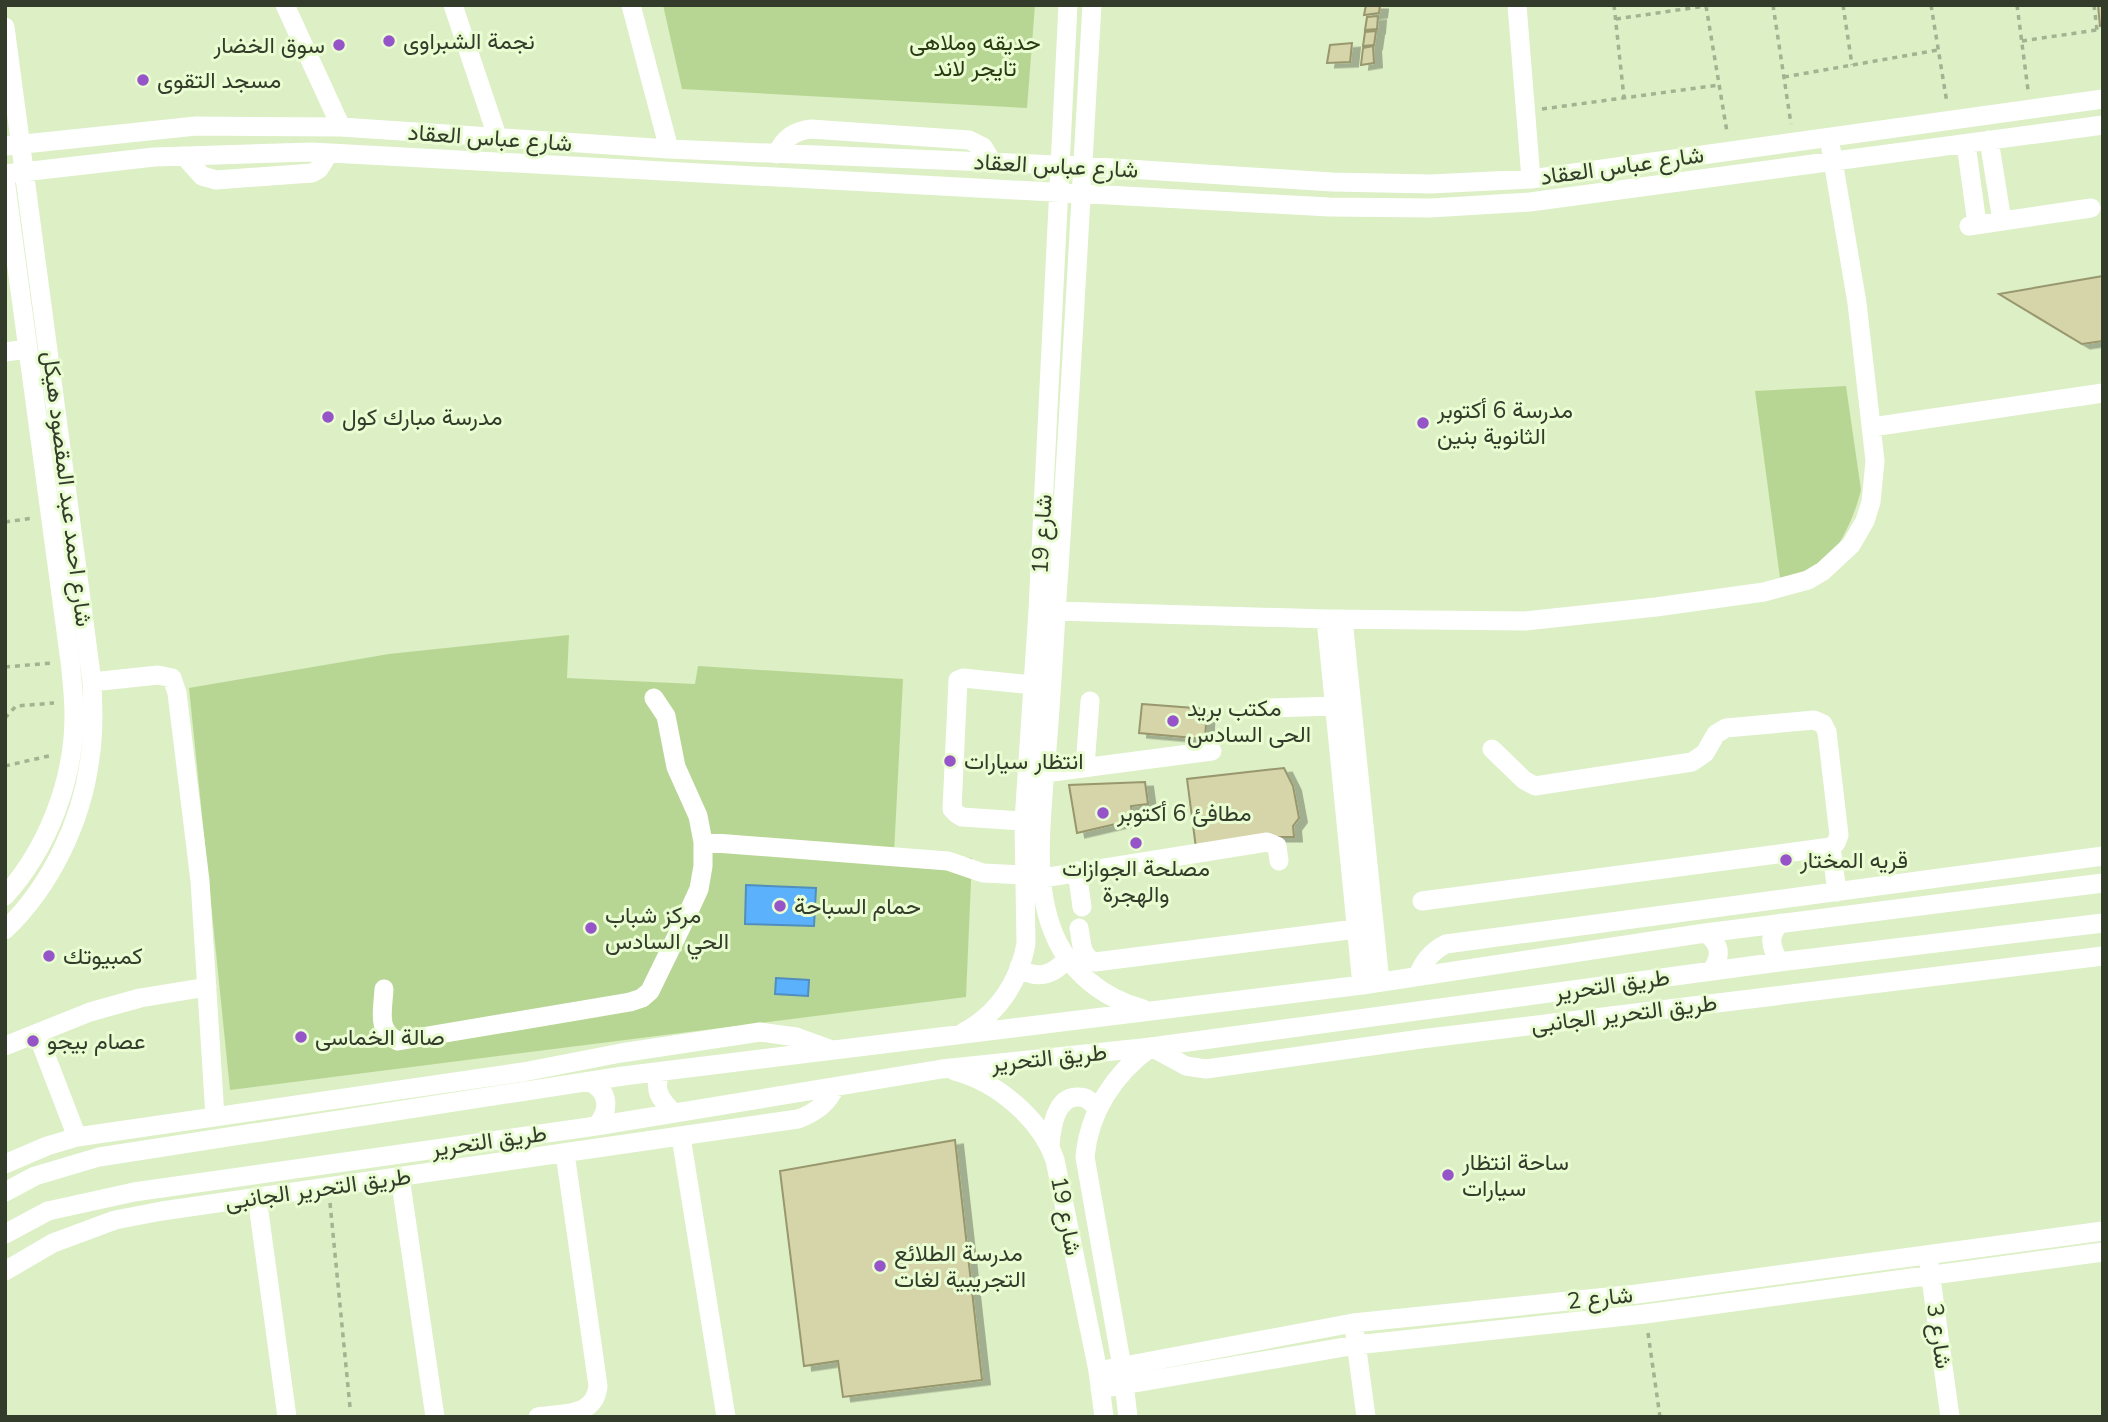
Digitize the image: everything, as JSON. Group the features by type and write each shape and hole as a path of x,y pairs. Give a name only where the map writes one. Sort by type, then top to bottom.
{"street":[{"path":"285,5 341,127"},
{"path":"453,5 498,139"},
{"path":"631,5 669,149"},
{"name":"شارع 19","path":"958,1035 985,1019 1014,982 1026,944 1034,876 1033,685 1068,5"},
{"name":"شارع 19","path":"1032,822 1045,773 1091,5"},
{"path":"1517,5 1531,179"},
{"name":"شارع احمد عبد المقصود هيكل","path":"5,27 14,145 25,171 92,682 93,720 90,758 83,796 75,820 54,867 33,899 6,928"},
{"name":"شارع عباس العقاد","path":"14,145 196,126 341,127 669,149 1082,166 1332,182 1431,184 1531,179 2103,99"},
{"path":"1958,120 1975,142 2002,221"},
{"name":"شارع عباس العقاد","path":"5,174 154,157 329,153 1329,207 1430,208 1530,202 2103,125"},
{"path":"1056,611 1335,620 1549,619 1764,592 1808,580 1824,571 1857,537 1865,521 1871,502 1875,461 1857,303 1828,138"},
{"path":"1975,142 1973,225 2091,208"},
{"name":"شارع احمد عبد المقصود هيكل","path":"5,179 74,702 72,751 52,821 36,854 5,896"},
{"path":"5,352 28,349"},
{"path":"1872,427 2103,393"},
{"path":"1335,620 1335,706 1356,929 1371,984"},
{"path":"1335,620 1371,984"},
{"path":"92,682 158,675 172,678 177,693 200,881 215,1116"},
{"path":"1032,822 962,817 952,808 957,683 963,678 1033,685"},
{"path":"384,989 382,1026 391,1038 398,1041 630,1002 642,998 650,991 699,889 704,842 693,803 676,767 666,716 654,698"},
{"path":"1085,766 1090,701"},
{"path":"1266,708 1335,706"},
{"path":"1422,901 1831,847 1836,842 1839,829 1827,732 1823,724 1814,720 1726,728 1716,734 1705,753 1692,762 1535,786 1524,780 1492,749"},
{"path":"1045,773 1212,751"},
{"path":"704,842 948,860 983,873 1034,876 1267,842 1277,846 1279,861"},
{"path":"1831,847 1837,892"},
{"path":"1418,976 1426,959 1446,944 2103,856"},
{"path":"2016,894 2053,863"},
{"path":"1077,871 1082,907"},
{"name":"شارع 19","path":"1034,876 1052,929 1066,957 1091,984 1109,996 1148,1011"},
{"name":"طريق التحرير","path":"5,1192 34,1176 99,1157 590,1082 1371,984 1705,933 2103,883"},
{"path":"1779,962 1771,944 1773,933 1781,923"},
{"name":"طريق التحرير","path":"5,1234 48,1211 134,1192 596,1126 947,1069 1151,1048 1710,971 2103,923"},
{"path":"1079,928 1083,954 1095,962 1356,929"},
{"path":"1705,933 1715,941 1718,953 1716,965 1710,971"},
{"name":"طريق التحرير الجانبى","path":"1151,1048 1186,1066 1206,1069 1435,1037 2103,956"},
{"path":"1020,967 1031,974 1046,975 1058,968 1066,957"},
{"path":"5,1046 90,1012 140,998 207,987"},
{"path":"5,1164 47,1146 78,1137 523,1072 621,1053 760,1032 796,1037 834,1051"},
{"path":"37,1033 78,1137"},
{"name":"شارع 19","path":"1128,1417 1085,1157 1086,1140 1097,1110 1120,1074 1151,1048"},
{"name":"شارع 19","path":"947,1069 966,1074 999,1092 1027,1117 1050,1147 1058,1174 1104,1417"},
{"path":"661,1072 658,1092 663,1104 674,1114"},
{"path":"590,1082 601,1089 607,1101 605,1114 596,1126"},
{"name":"طريق التحرير الجانبى","path":"5,1270 53,1243 115,1220 798,1119 809,1115 826,1102 835,1087"},
{"path":"1050,1147 1052,1128 1063,1102 1079,1097 1090,1100 1097,1110"},
{"path":"155,1126 181,1145"},
{"path":"681,1136 726,1417"},
{"path":"538,1417 584,1410 597,1396 598,1385 565,1153"},
{"path":"400,1177 435,1417"},
{"path":"134,1192 162,1211"},
{"path":"257,1198 287,1417"},
{"name":"شارع 2","path":"1123,1376 1353,1323 1637,1294 2103,1231"},
{"name":"شارع 2","path":"1099,1380 1356,1345 1645,1314 2103,1252"},
{"name":"شارع 3","path":"1928,1256 1950,1417"},
{"path":"1353,1323 1366,1417"}],"path":[{"path":"1614,5 1624,98"},
{"path":"1616,19 1712,5"},
{"path":"1773,5 1794,143"},
{"path":"1843,5 1852,65"},
{"path":"1931,5 1938,50 1958,120"},
{"path":"2017,5 2031,110"},
{"path":"2022,41 2100,30 2094,5"},
{"path":"1706,6 1730,152"},
{"path":"1784,77 1938,50"},
{"path":"1526,112 1719,85"},
{"path":"5,522 50,516"},
{"path":"5,667 70,661"},
{"path":"5,718 16,706 74,702"},
{"path":"5,765 72,751"},
{"path":"329,1187 350,1406"},
{"path":"1645,1314 1660,1417"}],"green space":[{"name":"حديقه وملاهى تايجر لاند","path":"663,5 1035,5 1027,108 682,89"},
{"path":"1846,386 1861,490 1854,512 1844,535 1822,564 1813,570 1780,578 1755,391"},
{"name":"مركز شباب الحي السادس","path":"569,635 567,678 695,684 698,666 903,679 894,853 972,858 966,997 230,1090 189,688 389,654"}],"water":[{"name":"حمام السباحة","path":"746,885 816,888 814,926 745,924"},
{"path":"776,978 809,980 808,996 775,994"}],"building":[{"path":"1366,5 1380,5 1379,13 1364,15"},
{"path":"2098,5 2103,5 2103,25 2100,26"},
{"path":"1378,16 1377,29 1365,30 1367,17"},
{"path":"1376,31 1374,45 1363,46 1365,32"},
{"path":"1352,43 1350,62 1327,63 1330,45"},
{"path":"1373,46 1374,63 1361,65 1363,48"},
{"path":"2103,276 2103,341 2082,344 1999,294"},
{"name":"مكتب بريد الحى السادس","path":"1142,704 1207,709 1205,739 1139,733"},
{"path":"1284,768 1293,786 1299,818 1293,826 1294,837 1268,837 1196,848 1187,779"},
{"name":"مطافئ 6 أكتوبر","path":"1145,782 1148,804 1131,806 1133,820 1077,833 1069,785"},
{"name":"مدرسة الطلائع التجريبية لغات","path":"955,1140 982,1380 843,1397 838,1361 804,1366 780,1171"}],"place":[{"name":"نجمة الشبراوى","path":"389,41"},
{"name":"سوق الخضار","path":"339,45"},
{"name":"مسجد التقوى","path":"143,80"},
{"name":"مدرسة مبارك كول","path":"328,417"},
{"name":"مدرسة 6 أكتوبر الثانوية بنين","path":"1423,423"},
{"name":"مكتب بريد الحى السادس","path":"1173,721"},
{"name":"انتظار سيارات","path":"950,761"},
{"name":"مطافئ 6 أكتوبر","path":"1103,813"},
{"name":"مصلحة الجوازات والهجرة","path":"1136,843"},
{"name":"قريه المختار","path":"1786,860"},
{"name":"حمام السباحة","path":"780,906"},
{"name":"مركز شباب الحي السادس","path":"591,928"},
{"name":"كمبيوتك","path":"49,956"},
{"name":"صالة الخماسى","path":"301,1037"},
{"name":"عصام بيجو","path":"33,1041"},
{"name":"ساحة انتظار سيارات","path":"1448,1175"},
{"name":"مدرسة الطلائع التجريبية لغات","path":"880,1266"}]}
